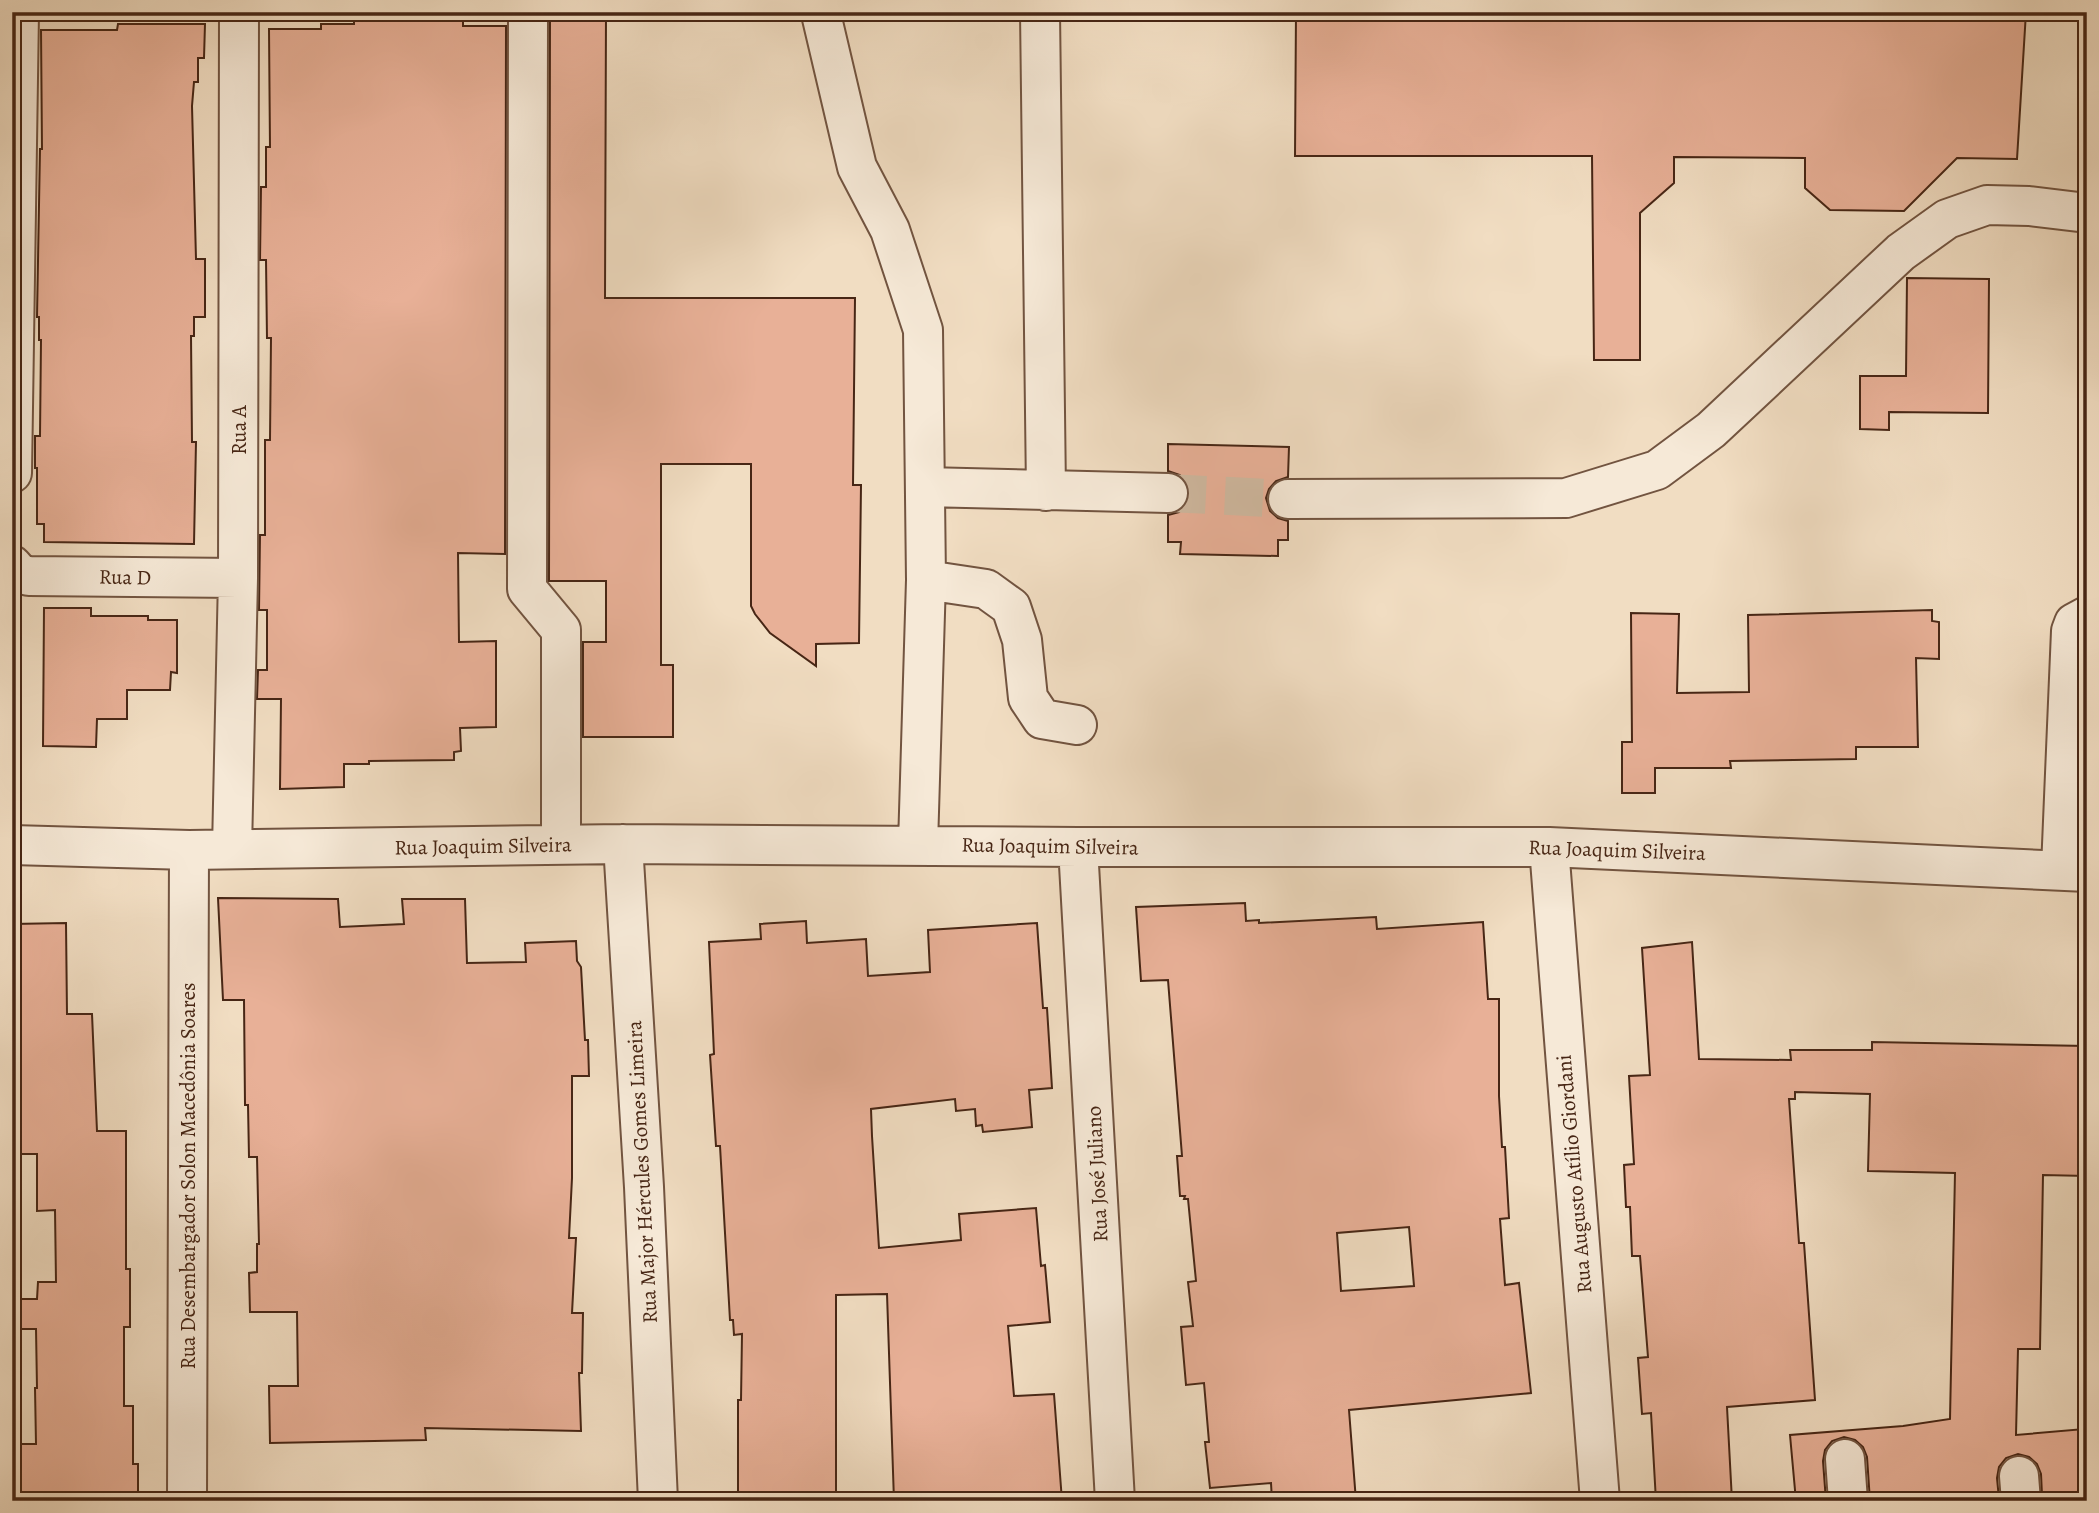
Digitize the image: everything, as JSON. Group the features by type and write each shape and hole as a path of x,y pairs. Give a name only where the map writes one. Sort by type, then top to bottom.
{"street":[{"path":"12,472 19,12"},
{"name":"Rua A","path":"232,849 238,578 239,12"},
{"path":"528,12 527,589 561,630 561,845"},
{"path":"1041,12 1046,491"},
{"path":"821,14 857,167 890,230 923,330 926,580 918,845"},
{"path":"1288,499 1566,498 1657,470 1711,430 1901,252 1947,219 1987,205 2029,206 2087,213"},
{"path":"926,487 1168,493"},
{"name":"Rua D","path":"13,567 29,576 238,578"},
{"path":"926,580 986,589 1011,607 1022,640 1028,698 1042,719 1077,725"},
{"path":"2074,871 2076,759 2071,631 2074,623 2087,616"},
{"name":"Rua Joaquim Silveira","path":"12,845 188,850 623,844 1549,847 2074,871"},
{"name":"Rua Major Hércules Gomes Limeira","path":"623,844 643,1173 658,1501"},
{"name":"Rua José Juliano","path":"1078,847 1115,1501"},
{"name":"Rua Augusto Atílio Giordani","path":"1549,847 1600,1501"},
{"name":"Rua Desembargador Solon Macedônia Soares","path":"187,1501 188,850"},
{"path":"1845,1459 1848,1501"}],"building":[{"path":"354,12 463,12 463,26 506,26 505,554 458,553 459,642 496,641 496,727 460,728 461,751 454,752 454,760 344,764 344,787 280,789 281,699 257,699 258,670 267,670 267,610 259,610 260,535 265,535 265,440 270,440 271,338 267,338 266,260 260,260 261,187 266,187 266,147 270,147 269,29 321,29 321,24 354,24"},
{"path":"550,12 606,12 605,298 855,298 853,485 861,485 859,643 816,644 816,666 770,633 755,614 751,606 751,464 661,464 661,665 673,665 673,737 583,737 583,642 606,642 606,581 549,581"},
{"path":"1296,12 2026,12 2017,159 1957,158 1904,211 1830,210 1805,188 1805,158 1674,157 1674,183 1640,213 1640,360 1594,360 1592,156 1295,156"},
{"path":"118,24 205,24 204,58 198,58 198,82 194,82 192,106 196,259 205,259 205,317 194,317 194,336 191,336 192,442 196,442 194,544 44,542 44,524 37,524 35,436 40,436 41,340 37,317 42,149 41,30 117,30"},
{"path":"1907,278 1989,279 1988,413 1889,412 1889,430 1860,429 1860,376 1906,376"},
{"path":"1168,444 1289,447 1288,477 1276,481 1266,498 1270,511 1278,518 1288,521 1288,540 1278,540 1278,556 1180,554 1181,542 1168,542 1168,515 1179,512 1186,505 1190,493 1187,483 1180,475 1168,471"},
{"path":"44,608 91,608 91,616 148,616 148,620 177,620 177,673 171,672 170,690 127,690 127,719 97,719 96,747 43,746"},
{"path":"1932,610 1932,621 1939,622 1939,659 1916,658 1918,747 1856,747 1856,759 1730,761 1731,768 1655,768 1655,793 1622,793 1622,742 1632,742 1631,613 1679,614 1677,693 1749,692 1748,615"},
{"path":"218,898 338,899 340,927 404,924 402,899 465,899 467,963 526,962 525,943 576,941 577,961 581,967 589,1076 572,1076 569,1238 576,1238 572,1313 583,1313 582,1373 579,1373 581,1431 425,1428 426,1440 270,1443 269,1386 298,1386 297,1312 250,1312 249,1273 257,1272 259,1244 257,1157 249,1157 248,1105 245,1105 244,1000 223,1000"},
{"path":"1245,903 1246,921 1259,920 1259,923 1376,917 1377,929 1483,922 1488,999 1499,999 1499,1096 1509,1218 1500,1219 1505,1285 1519,1283 1531,1393 1349,1410 1356,1501 1272,1501 1271,1483 1210,1488 1205,1442 1209,1442 1204,1383 1186,1385 1181,1327 1193,1326 1188,1282 1196,1281 1188,1199 1180,1196 1177,1156 1182,1156 1168,980 1141,981 1136,907","holes":["1409,1227 1414,1286 1341,1291 1337,1233"]},
{"path":"806,921 807,943 866,939 868,976 930,972 928,930 1037,923 1043,1008 1047,1008 1052,1088 1029,1090 1032,1127 983,1132 982,1125 976,1126 975,1109 956,1111 955,1099 871,1109 872,1136 879,1248 961,1240 959,1214 1036,1208 1041,1266 1045,1265 1050,1322 1008,1326 1014,1396 1054,1394 1062,1501 894,1501 887,1294 836,1295 836,1501 738,1501 738,1400 741,1400 742,1334 734,1335 733,1320 730,1320 720,1146 716,1146 710,1055 714,1054 709,942 761,939 760,924"},
{"path":"66,923 67,1014 92,1014 97,1131 126,1131 126,1269 130,1269 130,1327 124,1327 124,1406 133,1406 133,1464 138,1464 138,1501 12,1501 12,1444 36,1444 37,1388 36,1329 12,1329 12,1299 37,1299 38,1282 56,1282 55,1210 37,1211 37,1154 12,1154 12,924"},
{"path":"1692,942 1699,1059 1791,1060 1790,1050 1872,1050 1872,1042 2087,1046 2087,1176 2043,1175 2040,1349 2018,1349 2016,1435 2084,1429 2087,1501 2058,1501 2057,1494 2042,1495 2041,1474 2037,1464 2029,1457 2018,1454 2006,1458 1999,1467 1999,1499 1942,1501 1942,1497 1870,1501 1867,1457 1863,1447 1855,1440 1844,1437 1832,1441 1825,1450 1823,1461 1826,1501 1796,1501 1790,1435 1903,1426 1950,1419 1955,1173 1868,1171 1870,1094 1795,1092 1795,1099 1789,1099 1799,1243 1804,1243 1815,1400 1727,1407 1732,1501 1656,1501 1651,1413 1642,1414 1638,1358 1648,1357 1640,1256 1632,1256 1630,1207 1626,1207 1624,1165 1634,1164 1629,1076 1650,1075 1642,948"}],"tunnel":[{"path":"1168,493 1288,499"}]}
